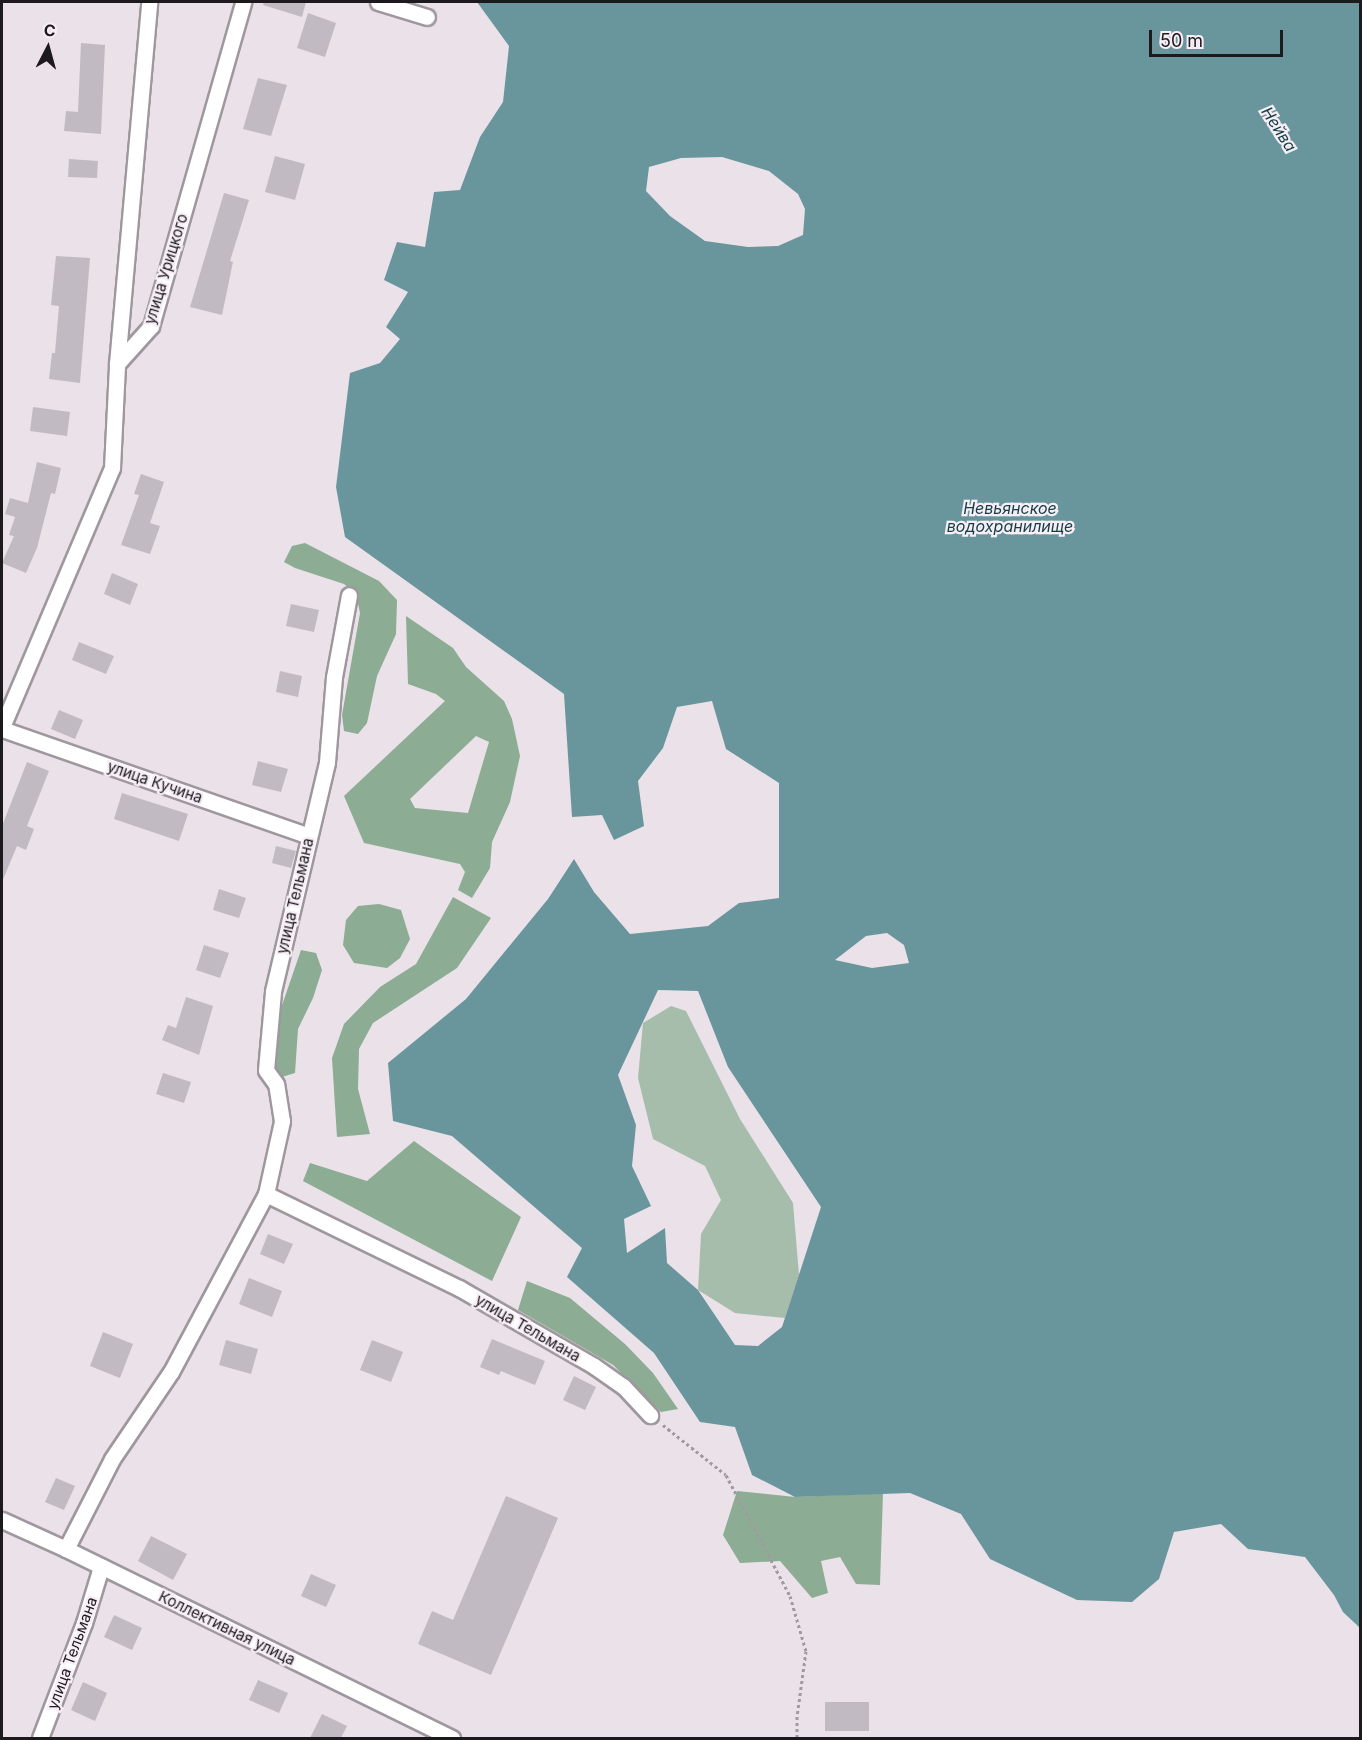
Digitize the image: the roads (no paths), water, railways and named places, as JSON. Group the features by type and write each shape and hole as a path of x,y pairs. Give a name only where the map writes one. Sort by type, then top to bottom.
{"street":[{"path":"2,728 112,468 117,364 149,2"},
{"name":"улица Урицкого","path":"117,364 151,326 243,2"},
{"path":"378,2 427,17"},
{"name":"улица Тельмана","path":"66,1549 112,1459 171,1372 266,1194 282,1121 276,1084 266,1070 273,991 327,762 334,677 349,594"},
{"name":"улица Кучина","path":"2,728 309,836"},
{"name":"улица Тельмана","path":"266,1194 459,1288 623,1386 650,1415"},
{"name":"Коллективная улица","path":"2,1520 66,1549 452,1738"},
{"name":"улица Тельмана","path":"40,1738 84,1623 101,1567"}],"water":[{"name":"Невьянское водохранилище","path":"477,2 1360,2 1360,1628 1343,1612 1334,1595 1305,1557 1248,1549 1221,1524 1174,1532 1159,1579 1132,1602 1077,1600 990,1559 961,1514 910,1493 795,1497 752,1475 735,1427 700,1422 654,1353 567,1277 582,1248 452,1136 393,1121 388,1063 466,999 548,899 574,859 594,892 630,934 708,926 739,903 779,898 779,783 726,749 712,701 677,707 663,748 638,781 644,826 614,840 602,815 572,817 564,694 345,537 336,487 350,373 380,363 400,339 386,327 408,292 384,280 397,242 425,247 434,192 460,190 480,137 503,102 509,46","holes":["722,157 769,171 798,194 805,209 803,235 778,246 748,247 705,241 670,216 646,191 649,167 681,158","887,933 904,945 909,963 872,968 835,960 866,936","658,990 698,991 728,1067 821,1207 782,1327 758,1346 735,1345 698,1290 667,1263 665,1228 627,1253 624,1219 651,1206 632,1166 636,1125 618,1075"]}],"water label":[{"name":"Нейва","path":"1279,129"}]}
